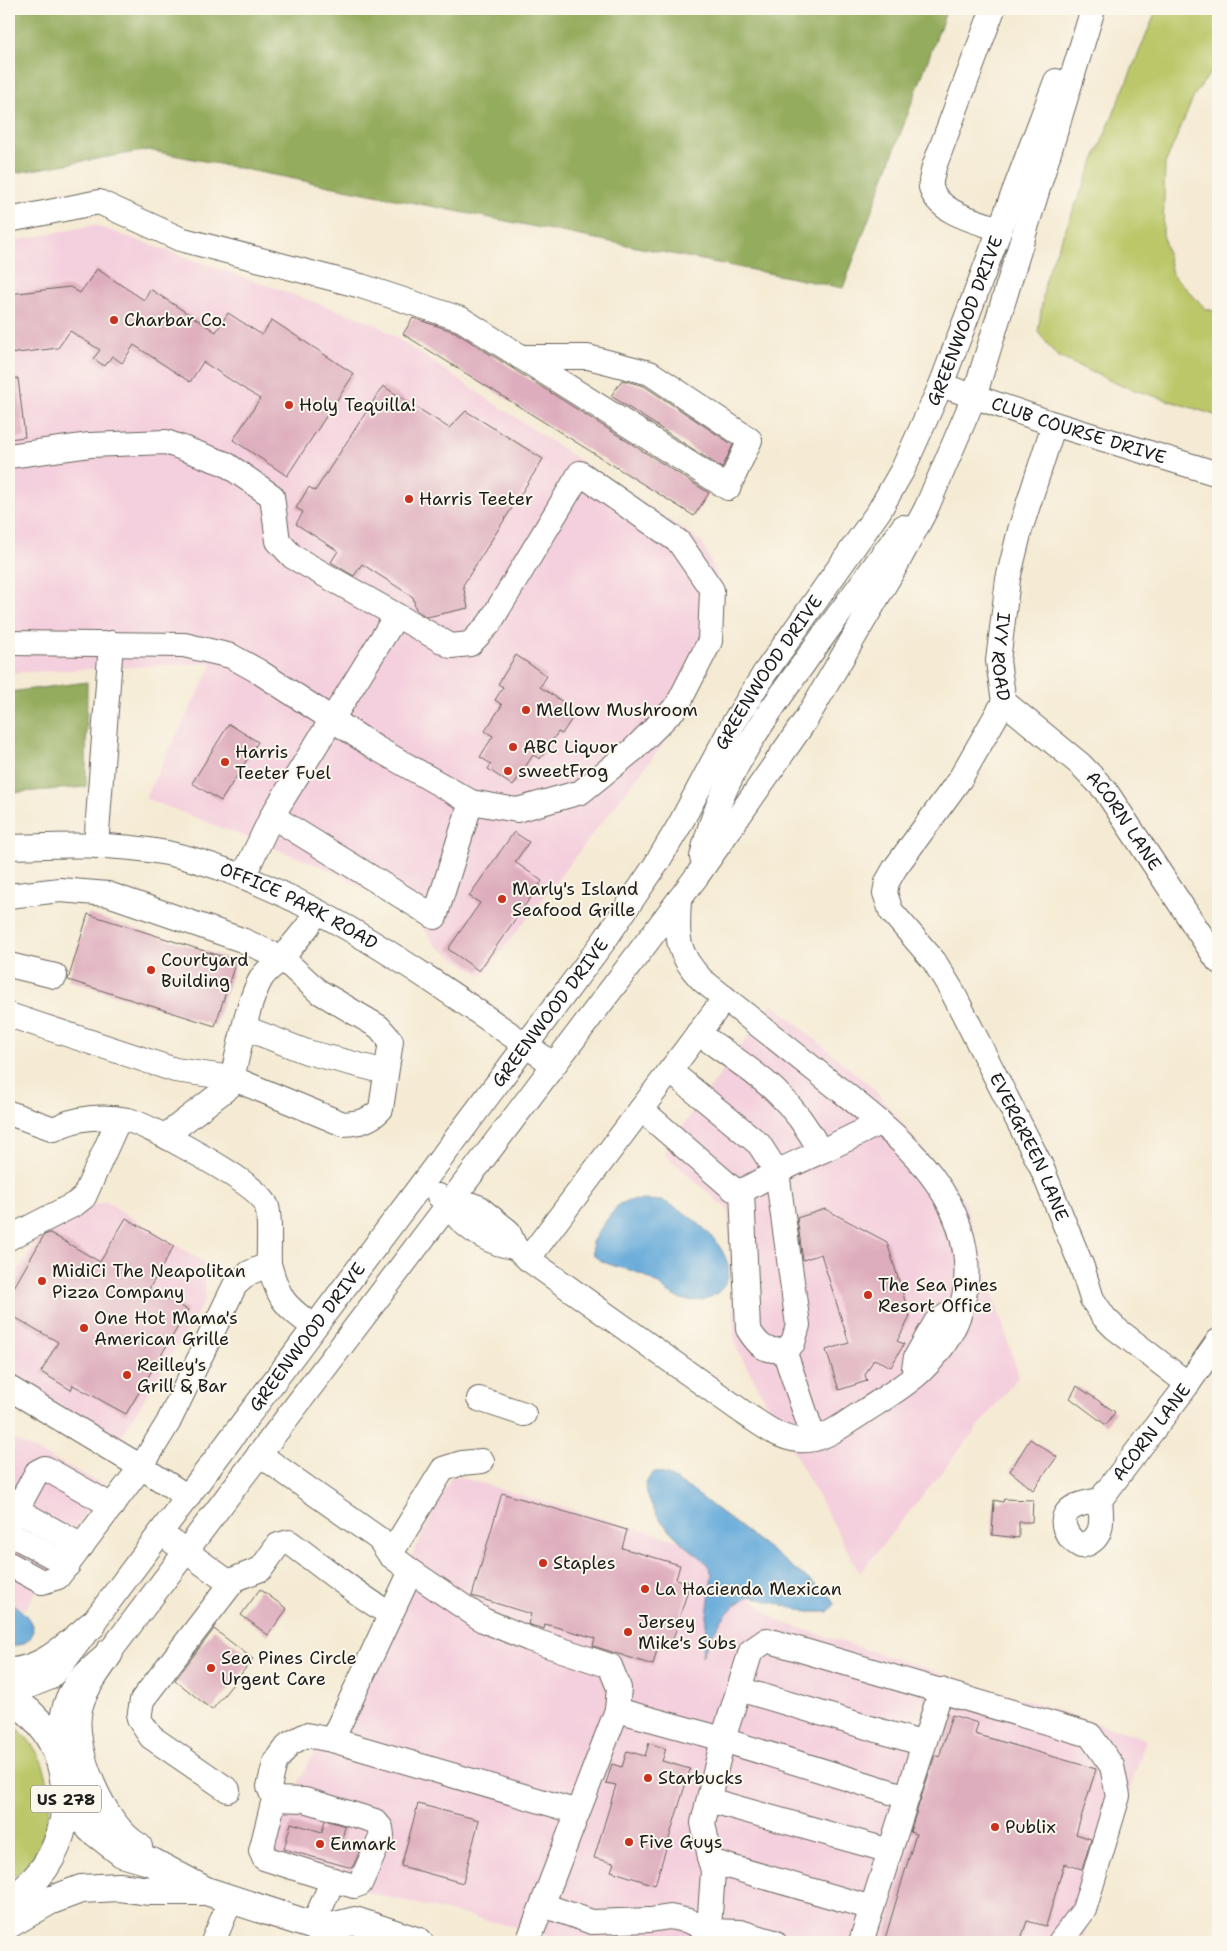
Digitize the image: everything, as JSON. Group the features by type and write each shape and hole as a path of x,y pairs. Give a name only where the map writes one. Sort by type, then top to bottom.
{"main road":[{"path":"9,1672 26,1670 44,1663 92,1625"},
{"path":"109,1653 82,1696 76,1721 79,1743 90,1780 110,1818 128,1839 141,1849 163,1858 219,1895"},
{"name":"US 278","path":"9,1698 20,1704 42,1726 58,1753 64,1772 67,1792 65,1823 54,1852 37,1878 10,1908"},
{"name":"US 278","path":"67,1792 80,1816 91,1829 122,1853 152,1862 219,1895 322,1935 355,1922 419,1942"},
{"name":"US 278","path":"10,1908 70,1876 98,1872 123,1874 147,1883 219,1895"}],"street":[{"path":"993,9 934,168 931,185 935,198 944,206 999,229"},
{"name":"GREENWOOD DRIVE","path":"9,1694 49,1678 59,1668 622,917 679,826 733,724 764,674 879,511 912,452 941,385 1059,72 1092,9"},
{"name":"GREENWOOD DRIVE","path":"58,1753 63,1710 68,1695 79,1678 109,1653 697,876 805,721 895,567 926,509 946,458 974,397 1092,9"},
{"path":"9,220 99,202 180,239 361,286 461,320 728,488 750,440 650,373 588,357 520,357"},
{"name":"CLUB COURSE DRIVE","path":"941,385 1054,424 1218,474"},
{"name":"IVY ROAD","path":"886,893 887,882 895,868 960,779 1004,702 998,660 1008,579 1022,521 1054,424"},
{"path":"9,456 90,445 150,441 166,442 226,464 272,496 278,541 293,557 451,646 470,644 489,624 580,473 679,542 712,590 710,641 677,706 633,750 581,792 517,810 471,802 452,789 376,748 258,670 231,656 184,644 9,643"},
{"name":"GREENWOOD DRIVE","path":"697,876 705,842 720,802 732,773 755,734 783,692 906,523 946,458"},
{"path":"243,878 272,816 396,616"},
{"path":"96,846 111,643"},
{"name":"ACORN LANE","path":"1004,702 1080,764 1105,790 1218,961"},
{"path":"272,816 435,917 471,802"},
{"name":"OFFICE PARK ROAD","path":"9,847 96,846 167,853 216,866 316,912 408,965 553,1064"},
{"path":"9,896 60,890 108,894 242,940 282,958 318,991 379,1027 391,1040 381,1109 373,1117 360,1123 343,1124 232,1078 175,1070 9,1015"},
{"name":"EVERGREEN LANE","path":"886,893 891,911 934,961 951,989 1005,1093 1041,1166 1082,1267 1092,1299 1104,1317 1115,1328 1188,1384"},
{"path":"421,1184 449,1203 464,1202 478,1208 508,1231 522,1253 744,1413 779,1435 798,1440 814,1439 831,1433 923,1370 944,1343 962,1306 968,1281 964,1241 950,1204 925,1167 880,1122 724,998 688,966 680,950 677,936 679,900"},
{"path":"164,1136 230,1086 245,1028 263,976 282,958 308,926 316,912"},
{"path":"9,965 55,976"},
{"path":"522,1253 641,1109 724,998"},
{"path":"245,1028 307,1052 386,1072"},
{"path":"698,1034 784,1097 807,1125 820,1151"},
{"path":"670,1071 759,1144 777,1172 798,1325 793,1343 784,1350 771,1351 757,1343 748,1329 742,1191"},
{"path":"641,1109 733,1188 742,1191 820,1151 848,1140 880,1122"},
{"path":"9,1113 54,1129 67,1122 100,1117 129,1120 205,1158 261,1195 267,1207 269,1264 281,1299 292,1311 314,1327"},
{"path":"9,1238 75,1204 84,1197 119,1119"},
{"path":"9,1564 42,1582 58,1577 141,1467 168,1423 235,1285 249,1272 269,1264"},
{"name":"ACORN LANE","path":"1100,1500 1188,1384 1218,1341"},
{"path":"784,1350 814,1439"},
{"path":"9,1388 188,1497"},
{"path":"479,1399 524,1414"},
{"path":"259,1454 379,1539 390,1554 411,1571 483,1620 529,1639 610,1666 619,1688 617,1710 528,1942"},
{"path":"390,1554 443,1469 462,1463 482,1461"},
{"path":"82,1546 13,1517 37,1472 45,1468 112,1506"},
{"path":"9,1533 68,1565"},
{"path":"161,1533 231,1584"},
{"path":"228,1790 151,1737 139,1720 142,1700 235,1579 261,1569 278,1545 288,1542 345,1583 362,1598 390,1614"},
{"path":"332,1740 411,1571"},
{"path":"709,1937 712,1872 703,1823 723,1739 751,1651 767,1640 1090,1735 1112,1766 1118,1796 1084,1910 1060,1942"},
{"path":"739,1689 924,1744"},
{"path":"861,1942 941,1690"},
{"path":"617,1710 723,1739 907,1797"},
{"path":"274,1799 305,1800 375,1821 381,1828 382,1835 360,1884 354,1886 264,1858 261,1851 274,1799 270,1788 275,1763 289,1744 306,1735 332,1740 578,1812"},
{"path":"708,1800 890,1851"},
{"path":"710,1861 872,1908"},
{"path":"322,1935 333,1880"},
{"path":"213,1942 219,1895"},
{"path":"543,1906 592,1922 650,1920 670,1917 689,1921 709,1937 740,1932 774,1942"}],"shaded area":[{"path":"94,225 374,323 702,542 725,592 686,715 482,976 436,946 421,924 340,874 145,798 213,663 9,673 9,242"},
{"path":"772,1003 874,1089 964,1201 1019,1376 860,1573 735,1345 728,1210 663,1153"},
{"path":"105,1201 205,1263 205,1300 121,1437 9,1380 9,1288 43,1228"},
{"path":"9,1437 103,1484 25,1610 9,1602"},
{"path":"452,1475 687,1543 778,1621 1146,1739 1082,1942 578,1942 257,1866"}],"green space":[{"path":"9,9 947,9 843,288 148,150 9,174"},
{"path":"1157,9 1218,9 1218,62 1195,94 1165,164 1163,234 1172,274 1206,309 1218,312 1218,416 1122,386 1057,356 1038,332 1046,276"},
{"path":"87,682 86,787 9,793 9,692"},
{"path":"9,1722 27,1738 39,1757 47,1779 49,1801 47,1824 39,1846 27,1865 9,1880"}],"water":[{"path":"633,1200 664,1202 689,1216 715,1240 724,1254 728,1268 726,1281 717,1293 701,1300 684,1300 673,1296 655,1282 639,1273 611,1265 593,1255 592,1242 605,1222 619,1204"},
{"path":"654,1472 667,1475 693,1491 830,1596 835,1604 828,1612 808,1612 750,1596 726,1614 702,1656 712,1574 704,1561 672,1533 654,1510 645,1483"},
{"path":"9,1602 25,1614 33,1628 29,1640 9,1647"}],"building":[{"path":"97,269 144,300 150,289 216,332 228,313 262,335 272,320 354,374 287,476 233,440 260,399 203,362 190,382 134,345 122,363 112,356 105,366 93,359 100,350 70,331 58,348 9,354 9,294 70,287 80,293"},
{"path":"413,318 455,332 709,493 694,516 403,334"},
{"path":"18,378 25,437 9,439 9,379"},
{"path":"622,380 644,386 733,445 722,468 611,396"},
{"name":"Harris Teeter","path":"383,386 449,428 466,411 543,459 463,585 468,608 427,617 416,610 413,597 362,564 354,576 331,562 338,551 296,524 303,512 296,508 309,487 315,491"},
{"path":"516,655 547,676 540,687 577,711 562,734 558,732 540,759 533,755 513,786 488,769 491,764 480,757 493,736 485,731 502,705 495,700 503,687 498,684"},
{"name":"Harris Teeter Fuel","path":"229,724 258,742 221,801 192,783"},
{"name":"Marly's Island Seafood Grille","path":"514,832 529,842 515,862 542,881 479,971 448,949 480,903 469,896"},
{"name":"Courtyard Building","path":"88,914 236,961 215,1026 68,980"},
{"name":"The Sea Pines Resort Office","path":"825,1209 887,1242 910,1317 897,1341 904,1344 891,1367 874,1359 865,1375 867,1381 839,1390 826,1350 849,1343 821,1254 803,1260 797,1218"},
{"path":"126,1218 174,1246 149,1289 188,1310 126,1414 73,1385 71,1390 41,1372 58,1342 9,1314 9,1296 44,1235 50,1233 100,1262"},
{"path":"1077,1386 1115,1412 1106,1425 1070,1398"},
{"path":"1030,1439 1057,1457 1033,1490 1010,1471"},
{"path":"502,1493 627,1530 622,1548 680,1565 676,1579 690,1583 670,1649 658,1646 653,1665 593,1646 595,1638 545,1624 544,1629 528,1624 531,1614 472,1596"},
{"path":"1004,1499 1033,1500 1032,1522 1019,1522 1019,1538 992,1535 994,1500 1003,1502"},
{"path":"260,1589 287,1609 268,1635 241,1615"},
{"name":"Sea Pines Circle Urgent Care","path":"214,1629 253,1659 212,1710 175,1680"},
{"path":"952,1715 978,1723 975,1734 1096,1769 1076,1834 1091,1839 1082,1869 1064,1864 1046,1926 1027,1921 1020,1942 884,1942 916,1834 910,1832 935,1755 939,1757"},
{"path":"649,1743 666,1749 662,1761 690,1769 655,1885 611,1871 614,1863 594,1858 616,1785 606,1783 612,1764 622,1767 627,1751 645,1756"},
{"path":"418,1804 479,1820 463,1883 401,1866"},
{"name":"Enmark","path":"325,1820 345,1826 342,1840 362,1846 352,1868 284,1849 291,1823 322,1832"}],"place":[{"name":"Charbar Co.","path":"114,320"},
{"name":"Holy Tequilla!","path":"289,405"},
{"name":"Harris Teeter","path":"409,499"},
{"name":"Mellow Mushroom","path":"526,710"},
{"name":"ABC Liquor","path":"513,747"},
{"name":"Harris Teeter Fuel","path":"225,762"},
{"name":"sweetFrog","path":"508,771"},
{"name":"Marly's Island Seafood Grille","path":"502,899"},
{"name":"Courtyard Building","path":"151,970"},
{"name":"MidiCi The Neapolitan Pizza Company","path":"42,1281"},
{"name":"The Sea Pines Resort Office","path":"868,1295"},
{"name":"One Hot Mama's American Grille","path":"84,1328"},
{"name":"Reilley's Grill & Bar","path":"127,1375"},
{"name":"Staples","path":"543,1563"},
{"name":"La Hacienda Mexican","path":"645,1589"},
{"name":"Jersey Mike's Subs","path":"628,1632"},
{"name":"Sea Pines Circle Urgent Care","path":"211,1668"},
{"name":"Starbucks","path":"648,1778"},
{"name":"Publix","path":"995,1827"},
{"name":"Five Guys","path":"629,1842"},
{"name":"Enmark","path":"320,1844"}]}
